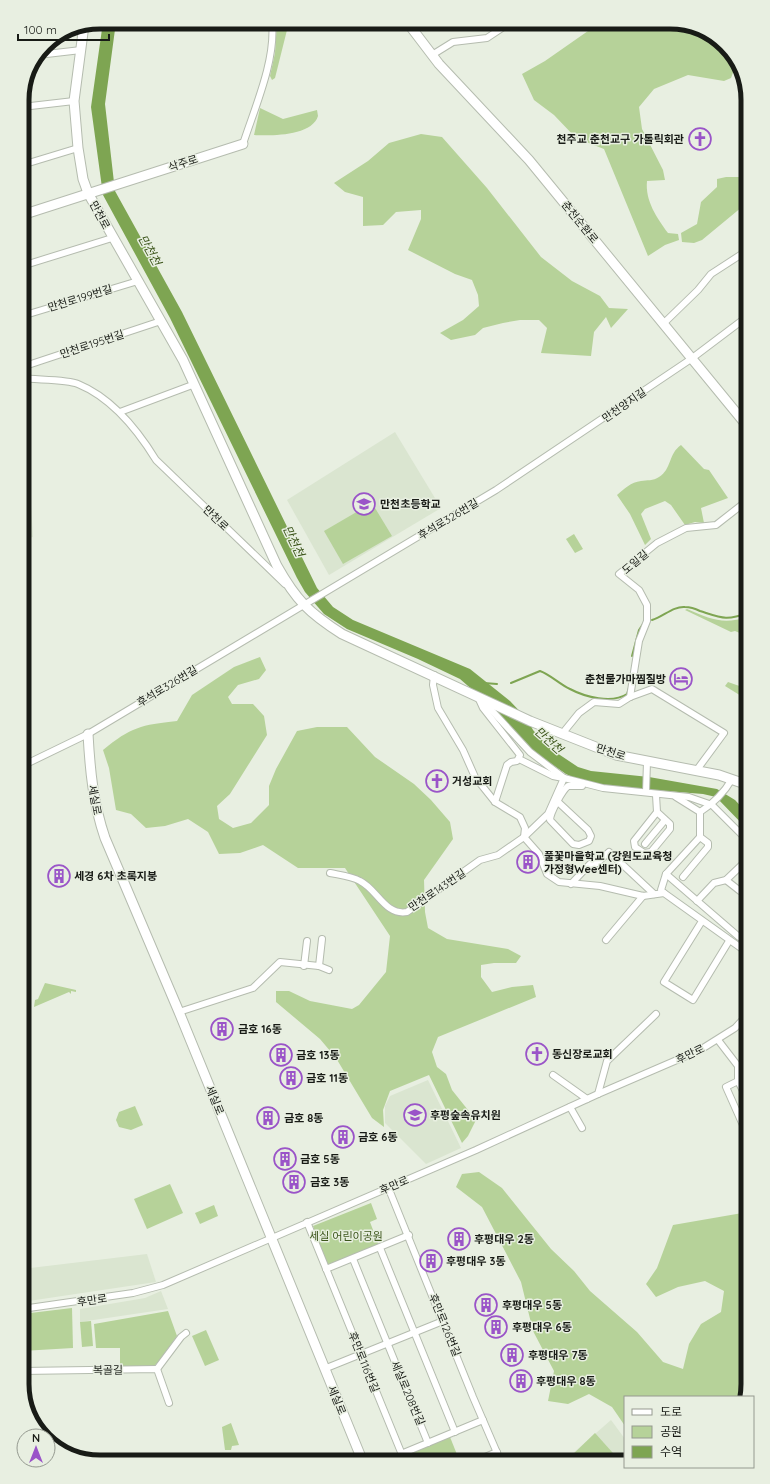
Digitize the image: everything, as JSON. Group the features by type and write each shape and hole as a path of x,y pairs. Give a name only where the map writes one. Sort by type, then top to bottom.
{"street":[{"path":"243,144 259,94 265,82 274,36 273,29"},
{"name":"춘천순환로","path":"412,29 432,54 529,160 741,419"},
{"path":"432,54 453,42 487,38 500,29"},
{"name":"만천로","path":"83,31 74,101 78,148 83,179 88,193 112,238 162,321 195,384 277,566 290,589"},
{"path":"46,54 81,50"},
{"path":"29,106 74,101"},
{"name":"삭주로","path":"88,193 243,144"},
{"path":"29,163 78,148"},
{"path":"29,213 88,193"},
{"path":"29,264 112,238"},
{"path":"663,324 698,290 711,274 741,255"},
{"name":"만천로199번길","path":"29,314 138,280"},
{"name":"만천로195번길","path":"29,364 162,321"},
{"name":"만천양지길","path":"496,490 691,359 741,321"},
{"name":"만천로","path":"29,379 76,383 95,394 120,412 144,440 156,460 306,603 320,621 342,634 434,675 530,721 616,755 696,771 741,782"},
{"path":"120,412 195,384"},
{"name":"후석로326번길","path":"29,763 88,734 496,490"},
{"name":"도일길","path":"630,697 639,641 647,621 647,605 639,590 619,574 657,543 686,528 716,525 741,505"},
{"path":"434,675 433,685 438,708 463,750 476,777 495,802 520,817 525,828 524,837 539,854 547,874 559,882 600,886 643,896 664,894"},
{"path":"562,734 579,713 594,702 619,704 630,697 652,689 724,734 696,771"},
{"path":"480,698 483,708 520,755 519,759"},
{"path":"480,698 530,752 564,778"},
{"name":"세실로","path":"88,734 90,770 96,810 105,838 179,1012 360,1455"},
{"path":"495,802 507,765 519,759"},
{"path":"519,759 553,776 603,788 645,791 689,797 712,804 725,812 741,829"},
{"path":"645,791 647,762"},
{"path":"524,837 548,814 564,778"},
{"path":"700,812 712,804 726,790 732,779"},
{"path":"558,802 588,830 591,836 589,841 579,846 552,825 549,818 563,790 568,786 670,795 700,812"},
{"path":"656,794 656,812 635,838 635,846 642,852 650,852 669,831 670,825 656,812"},
{"path":"712,804 741,834"},
{"path":"700,812 700,837 666,874 661,890 664,894 741,949"},
{"path":"645,844 665,820"},
{"name":"만천로143번길","path":"330,873 361,881 392,910 402,913 412,909 480,860 498,855 524,837"},
{"path":"683,877 708,847 708,843 700,837"},
{"path":"571,884 590,864 597,863 609,852 654,894"},
{"path":"697,900 714,883 726,880 741,866"},
{"path":"666,874 741,938"},
{"path":"726,880 741,891"},
{"path":"606,940 643,896"},
{"path":"702,921 664,982 693,1000 729,941"},
{"path":"319,966 322,939"},
{"path":"304,966 307,941"},
{"path":"179,1012 253,988 280,962 304,966 319,966 329,970"},
{"path":"598,1094 607,1060 656,1014"},
{"name":"후만로","path":"29,1308 133,1294 156,1287 388,1188 700,1050 718,1040 735,1028 741,1022"},
{"path":"718,1040 738,1066 738,1082 741,1088"},
{"path":"553,1075 587,1099"},
{"path":"738,1082 726,1087 741,1121"},
{"path":"570,1107 582,1128"},
{"name":"후만로126번길","path":"388,1188 409,1235 498,1455"},
{"name":"후만로116번길","path":"307,1222 402,1454"},
{"path":"326,1269 409,1235"},
{"path":"380,1248 455,1432"},
{"name":"세실로208번길","path":"353,1259 428,1443"},
{"path":"324,1369 443,1321"},
{"path":"169,1403 157,1369 181,1337 186,1333"},
{"name":"복골길","path":"29,1371 157,1369"},
{"path":"402,1454 483,1420"},
{"path":"490,1455 497,1452"}],"shaded area":[{"name":"만천초등학교","path":"395,432 441,508 329,575 287,500"},
{"path":"29,488 30,490 33,537 29,538"},
{"name":"후평숲속유치원","path":"428,1080 461,1148 426,1164 385,1123 385,1106 390,1096"},
{"path":"147,1254 156,1282 29,1301 29,1268"},
{"path":"161,1291 168,1309 80,1322 80,1309 145,1298"},
{"path":"611,1420 624,1438 624,1455 571,1455"}],"green space":[{"path":"277,29 287,29 275,78 272,80 270,76 275,53"},
{"path":"591,29 674,29 684,30 701,36 717,47 729,61 734,70 731,78 724,81 688,75 654,89 639,107 642,129 663,170 665,180 647,181 650,202 656,215 668,233 678,234 679,240 665,245 648,256 604,149 576,138 554,115 534,100 522,74 545,61"},
{"path":"260,108 283,119 317,110 318,116 314,123 308,128 300,131 280,135 254,135"},
{"path":"421,134 442,137 487,188 541,257 572,281 600,296 609,308 628,309 611,328 606,317 594,332 591,356 541,353 547,328 539,320 520,320 503,323 483,328 475,335 451,340 440,333 463,320 479,306 478,295 472,280 455,274 408,250 421,219 421,210 396,212 383,225 363,226 363,197 345,192 334,183 368,161 389,143"},
{"path":"726,177 741,177 741,208 702,240 694,243 682,242 681,233 697,224 701,202 717,187 717,179"},
{"path":"681,445 704,469 709,470 728,498 701,508 704,523 695,522 685,525 671,505 665,501 645,509 641,514 651,539 645,545 630,514 617,495 634,483 652,480 663,474 674,453"},
{"path":"372,503 392,536 343,564 324,531"},
{"path":"574,534 583,549 575,553 566,539"},
{"path":"687,609 717,620 731,621 741,619 741,634 735,631 731,632 685,610"},
{"path":"260,657 266,670 259,679 238,685 228,697 232,704 253,704 264,716 267,735 230,794 217,806 219,819 233,828 251,823 269,805 269,786 276,769 297,731 317,727 347,727 375,757 414,784 431,800 450,822 453,839 424,880 425,912 428,928 447,939 508,949 521,956 516,963 494,963 481,965 481,977 492,992 512,987 533,985 536,997 438,1037 432,1052 437,1067 446,1074 452,1090 476,1120 468,1136 462,1143 429,1075 390,1091 383,1110 384,1127 372,1118 336,1058 320,1039 276,1002 276,991 289,991 310,1001 352,1009 359,1005 386,972 390,936 345,868 298,868 263,845 240,853 219,854 208,832 188,819 165,826 146,828 131,814 116,810 109,768 103,750 121,736 137,728 177,721 192,695 234,667"},
{"path":"728,682 741,687 741,696 725,686"},
{"path":"45,983 76,990 76,992 71,991 71,994 69,992 34,1007 35,1000 38,999"},
{"path":"135,1106 143,1125 131,1130 119,1127 116,1120 119,1112"},
{"path":"479,1172 502,1188 551,1249 574,1271 590,1291 637,1332 663,1362 683,1369 689,1344 701,1324 721,1312 724,1291 705,1281 678,1287 656,1297 646,1284 657,1268 673,1225 741,1213 740,1396 624,1396 624,1425 612,1407 589,1394 568,1404 548,1401 554,1371 533,1331 521,1282 482,1207 456,1187 462,1174"},
{"path":"170,1184 183,1213 147,1229 134,1199"},
{"name":"세실 어린이공원","path":"371,1203 377,1219 370,1222 379,1246 328,1266 313,1226"},
{"path":"214,1205 218,1216 200,1224 195,1213"},
{"path":"72,1308 73,1348 29,1351 29,1313"},
{"path":"168,1311 177,1336 153,1367 120,1367 120,1348 96,1348 94,1324"},
{"path":"91,1321 93,1346 82,1347 80,1322"},
{"path":"206,1330 219,1360 205,1366 192,1336"},
{"path":"231,1423 239,1445 232,1446 231,1450 225,1450 222,1427"},
{"path":"595,1433 615,1455 572,1455"},
{"path":"450,1437 457,1455 408,1455"}],"water":[{"name":"만천천","path":"102,29 115,29 105,104 115,191 182,312 317,588 333,607 353,620 470,669 510,701 528,720 533,730 554,751 578,767 591,771 649,777 717,789 735,800 741,806 741,823 716,797 703,794 603,786 583,782 566,774 531,750 498,712 460,679 418,659 347,629 324,614 305,592 297,578 170,318 103,195 91,107"}],"waterway":[{"path":"652,620 681,607 691,608 724,618 741,615"},
{"path":"632,656 639,630 643,624"},
{"path":"511,683 540,671 566,687 591,697 614,699 627,694 629,688"},
{"path":"484,683 497,684"}],"place":[{"name":"천주교 춘천교구 가톨릭회관","path":"700,139"},
{"name":"만천초등학교","path":"364,504"},
{"name":"춘천물가마찜질방","path":"681,679"},
{"name":"거성교회","path":"437,781"},
{"name":"풀꽃마을학교 (강원도교육청 가정형Wee센터)","path":"528,862"},
{"name":"세경 6차 초록지붕","path":"59,876"},
{"name":"금호 16동","path":"222,1029"},
{"name":"동신장로교회","path":"537,1054"},
{"name":"금호 13동","path":"281,1055"},
{"name":"금호 11동","path":"291,1078"},
{"name":"후평숲속유치원","path":"415,1115"},
{"name":"금호 8동","path":"268,1118"},
{"name":"금호 6동","path":"343,1137"},
{"name":"금호 5동","path":"285,1159"},
{"name":"금호 3동","path":"294,1182"},
{"name":"후평대우 2동","path":"459,1239"},
{"name":"후평대우 3동","path":"431,1261"},
{"name":"후평대우 5동","path":"486,1305"},
{"name":"후평대우 6동","path":"496,1327"},
{"name":"후평대우 7동","path":"512,1355"},
{"name":"후평대우 8동","path":"521,1381"}]}
